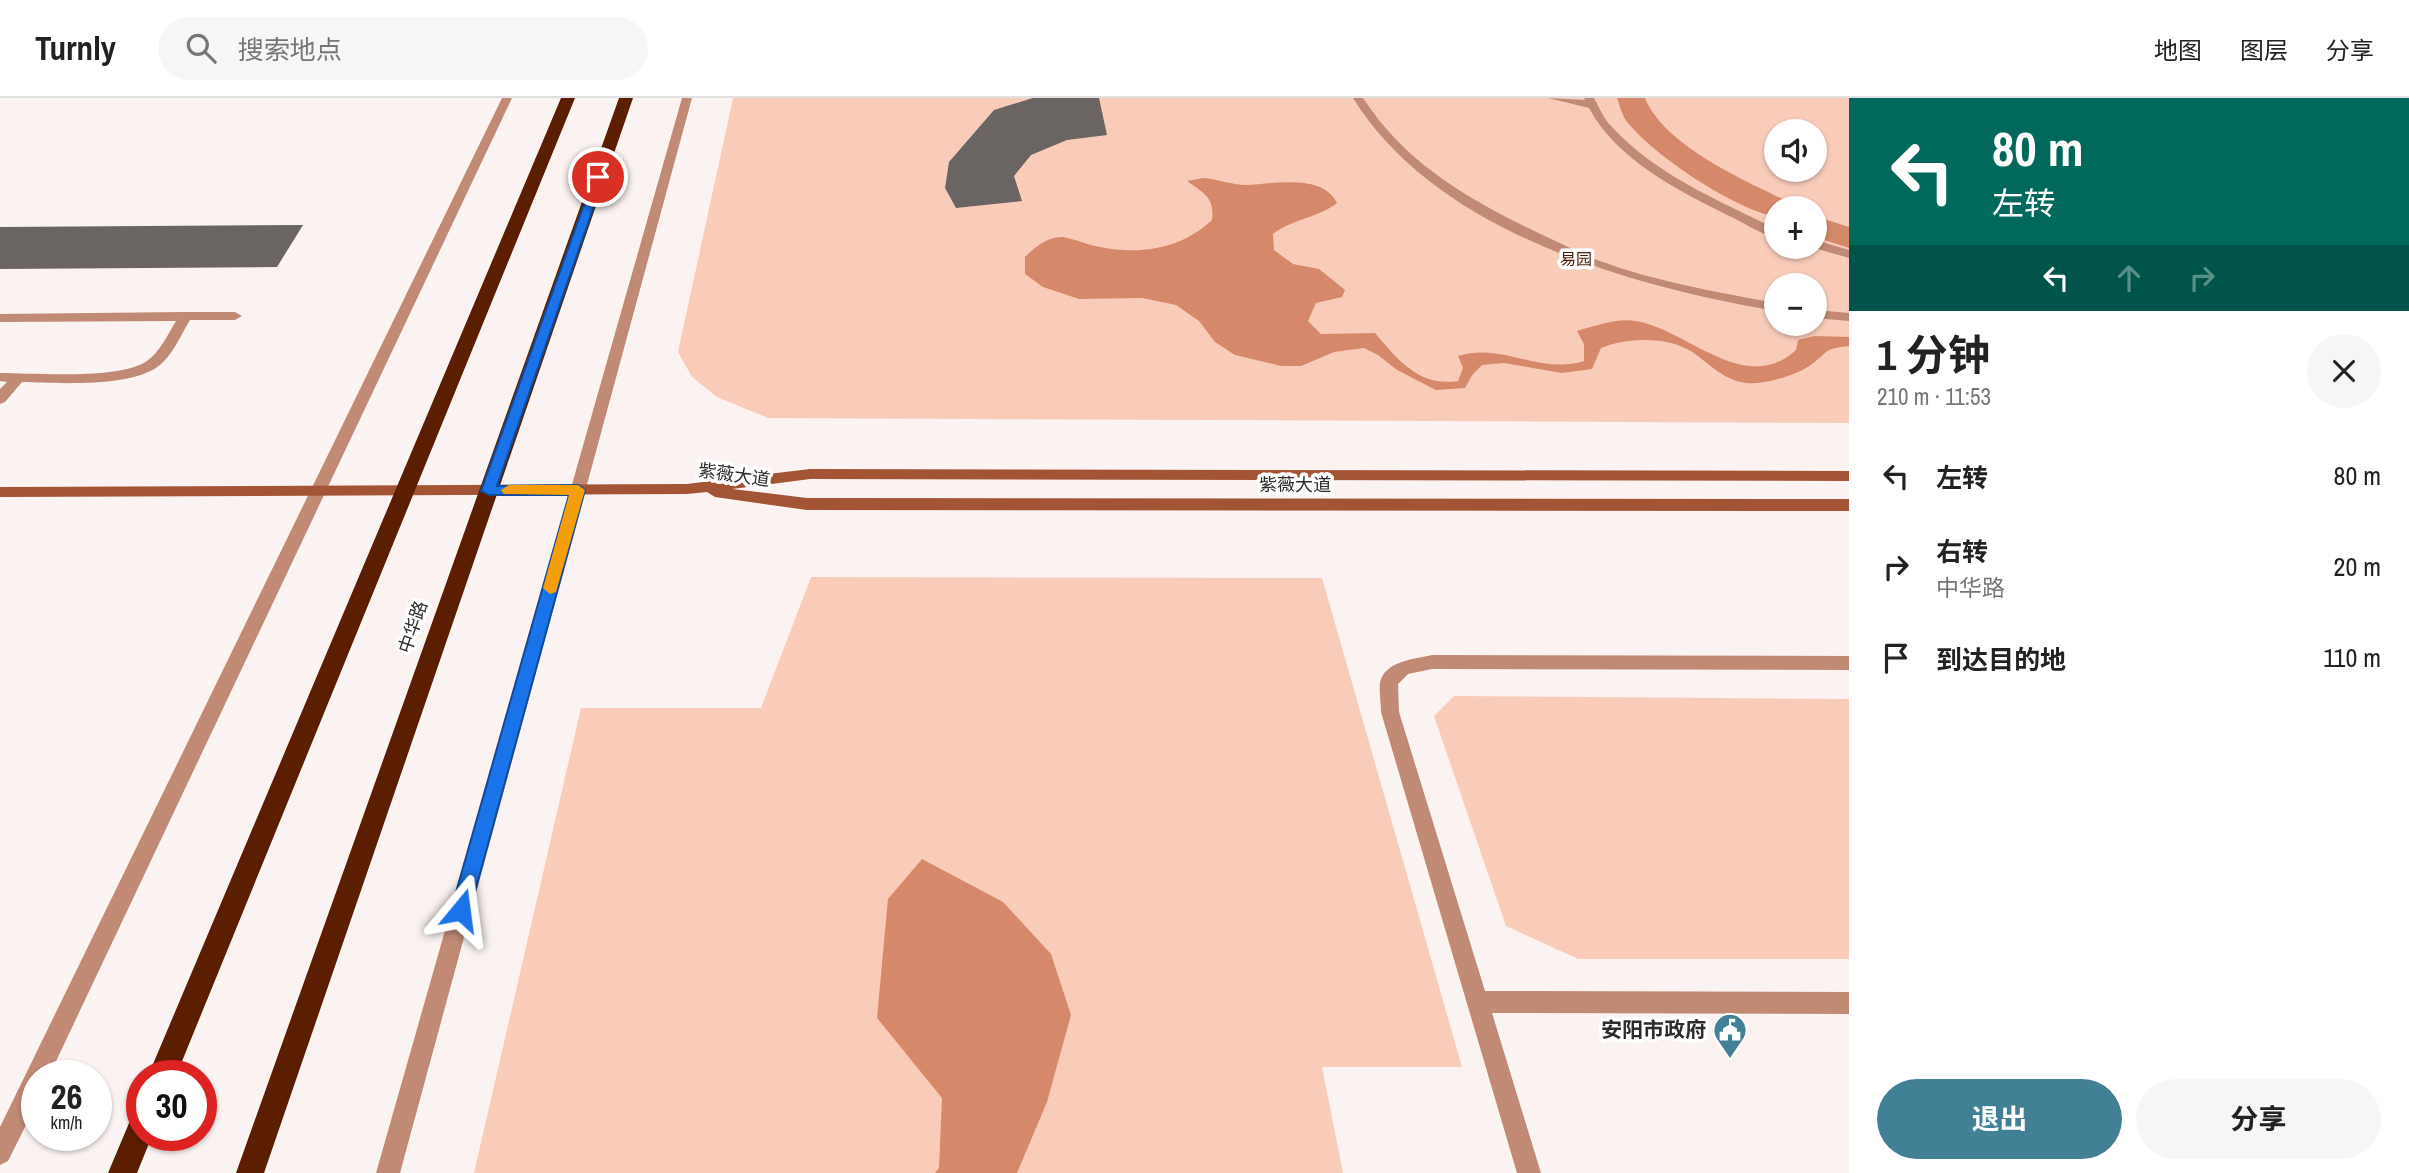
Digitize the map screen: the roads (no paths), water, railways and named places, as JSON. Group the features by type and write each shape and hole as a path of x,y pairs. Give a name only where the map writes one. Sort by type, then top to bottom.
{"highway":[{"path":"169,1060 568,98"},
{"name":"中华路","path":"250,1173 626,98"},
{"path":"122,1173 131,1151"}],"street":[{"path":"45,1060 507,98"},
{"path":"388,1173 687,98"},
{"path":"1358,98 1375,125 1435,182 1501,220 1595,264 1686,290 1764,305"},
{"path":"1553,98 1591,102 1604,126 1637,157 1677,185 1764,228"},
{"path":"1827,248 1849,254"},
{"path":"1827,315 1849,317"},
{"path":"0,377 119,376 144,369 154,363 186,316"},
{"path":"0,318 235,316"},
{"path":"0,399 18,377"},
{"name":"紫薇大道","path":"687,489 810,474 1849,477"},
{"path":"0,492 687,489"},
{"name":"紫薇大道","path":"687,489 807,504 1849,506"},
{"path":"1528,1173 1390,712 1389,682 1403,668 1432,662 1849,663"},
{"path":"1477,1002 1849,1003"},
{"path":"0,1153 21,1110"}],"waterway":[{"path":"1631,98 1639,118 1684,157 1721,181 1764,202"},
{"path":"1827,230 1849,238"}],"place":[{"name":"安阳市政府","path":"1730,1060"}],"park label":[{"name":"易园","path":"1576,259"}]}
